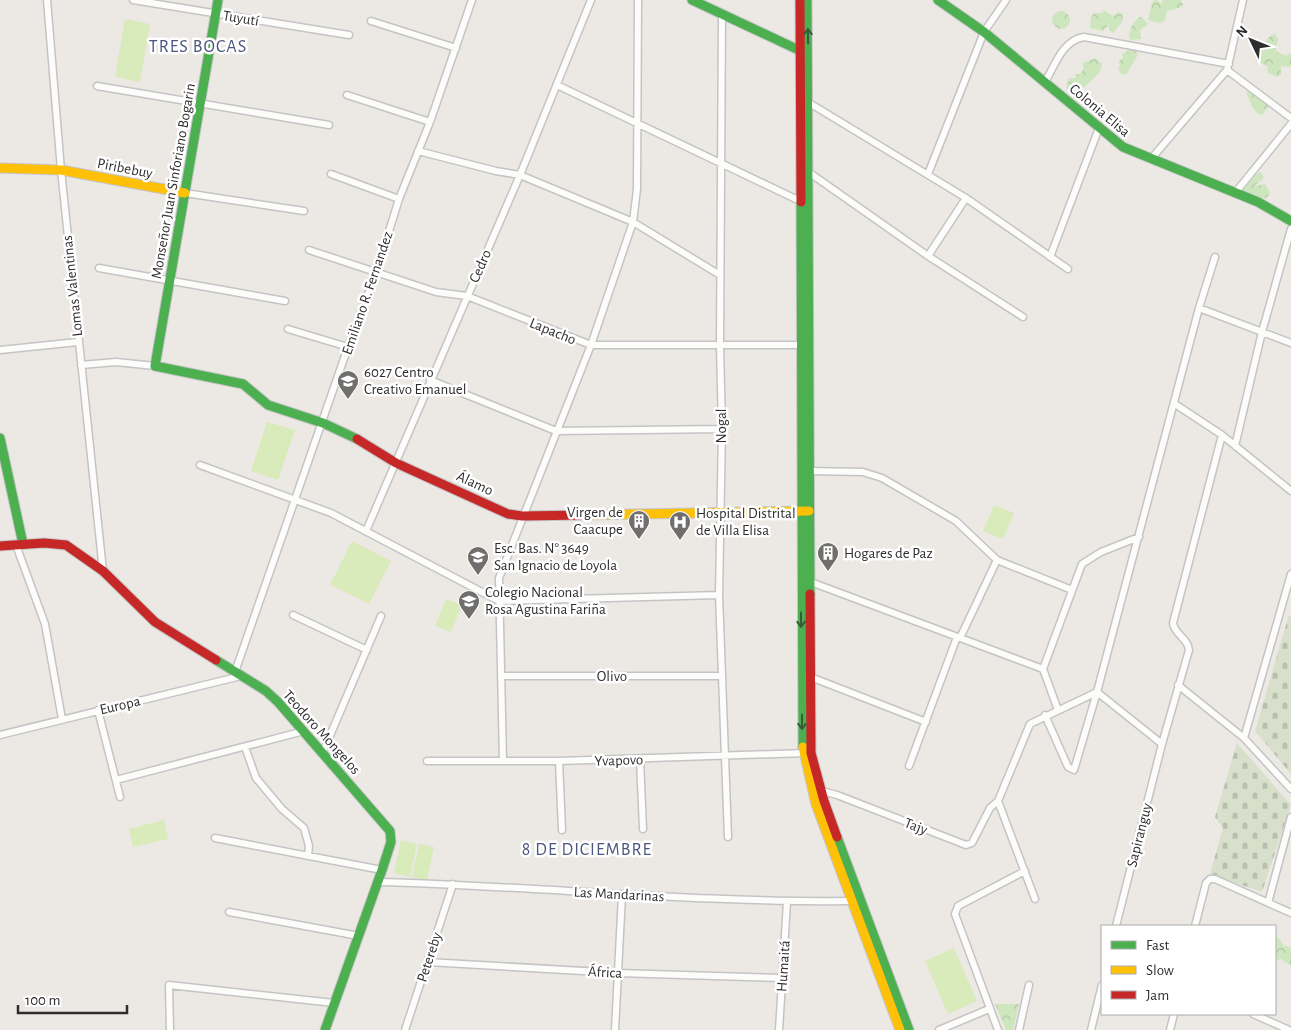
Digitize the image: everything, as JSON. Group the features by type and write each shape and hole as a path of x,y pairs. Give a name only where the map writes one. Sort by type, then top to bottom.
{"street":[{"name":"Lomas Valentinas","path":"47,0 61,170 103,571"},
{"name":"Tuyutí","path":"133,0 349,36"},
{"name":"Monseñor Juan Sinforiano Bogarin","path":"155,366 218,0"},
{"name":"Emiliano R. Fernandez","path":"238,674 348,347 376,273 399,199 430,122 472,0"},
{"name":"Cedro","path":"366,531 520,175 591,0"},
{"path":"502,761 499,578 591,346 634,222 637,189 638,0"},
{"path":"692,0 808,54"},
{"path":"800,0 799,49 807,171 803,181 800,201 809,471 805,511"},
{"path":"807,0 808,54 803,100 807,753 816,790 857,901 909,1030"},
{"name":"Colonia Elisa","path":"938,0 984,32 1123,147 1258,202 1291,221"},
{"path":"928,174 984,32 1006,0"},
{"path":"1151,159 1228,67 1244,0"},
{"name":"Nogal","path":"722,14 720,275 722,429 719,595 728,837"},
{"path":"371,20 456,48"},
{"path":"1045,82 1069,44 1076,38 1084,37 1228,67 1291,118"},
{"path":"557,85 636,121 800,201"},
{"path":"97,86 201,102 329,126"},
{"path":"347,96 430,122"},
{"path":"803,100 966,198 1068,269"},
{"path":"1235,193 1291,124"},
{"path":"1050,257 1099,128"},
{"path":"418,151 496,171 520,175 634,222 720,275"},
{"name":"Piribebuy","path":"0,168 61,170 185,193 304,211"},
{"path":"807,171 928,256 1023,316"},
{"path":"331,174 399,199"},
{"path":"928,256 966,198"},
{"path":"1236,446 1262,332 1291,229"},
{"name":"Lapacho","path":"309,250 436,292 467,296 591,346 804,345"},
{"path":"1046,715 1068,767 1074,770 1175,404 1198,308 1215,257"},
{"path":"98,268 170,279 285,302"},
{"path":"1198,308 1291,343"},
{"path":"288,329 348,347"},
{"path":"0,350 78,342"},
{"path":"81,365 116,362 155,366"},
{"name":"Álamo","path":"155,366 247,385 268,406 323,423 366,443 396,462 508,514 522,516 805,511"},
{"path":"430,380 556,431 722,429"},
{"path":"1175,404 1222,435 1291,491"},
{"name":"Sapiranguy","path":"1116,925 1189,646 1174,630 1173,623 1222,435"},
{"path":"0,438 19,544 45,624 62,719"},
{"path":"200,465 297,499 366,531 499,601 719,595"},
{"path":"809,471 863,472 882,478 956,521 997,560 1072,590"},
{"path":"1058,710 1043,669 1082,564 1087,559 1139,537"},
{"name":"Teodoro Mongelos","path":"0,546 44,543 66,545 103,571 155,622 266,691 304,731 390,831 391,842 382,870 325,1030"},
{"path":"909,766 958,637 997,560"},
{"path":"1244,738 1291,574"},
{"path":"805,580 1043,669"},
{"path":"293,615 367,650"},
{"path":"322,752 382,616"},
{"name":"Europa","path":"0,735 238,674"},
{"path":"806,675 926,722"},
{"name":"Olivo","path":"502,676 722,676"},
{"path":"1178,685 1244,738 1291,790"},
{"path":"1035,899 998,801 1030,724 1097,692"},
{"path":"1097,692 1162,744"},
{"path":"98,710 120,797"},
{"path":"116,780 304,731"},
{"path":"245,747 256,778 282,809 304,828 309,846 308,856"},
{"name":"Yvapovo","path":"427,761 559,762 807,753"},
{"path":"640,760 643,829"},
{"path":"559,762 562,830"},
{"name":"Tajy","path":"816,790 966,845 972,843 990,808 998,801"},
{"path":"1268,903 1291,817"},
{"path":"215,838 382,870"},
{"path":"998,1030 955,914 958,906 1025,871"},
{"path":"1196,925 1206,883 1210,879 1215,879 1291,913"},
{"name":"Las Mandarinas","path":"378,882 453,884 622,895 787,902 857,901"},
{"name":"Petereby","path":"405,1030 453,884"},
{"path":"615,1030 622,895"},
{"path":"857,901 900,1030"},
{"name":"Humaitá","path":"779,1030 787,902"},
{"path":"229,912 359,936"},
{"name":"África","path":"428,962 618,973 782,978"},
{"path":"170,1030 169,985 334,1003"},
{"path":"1019,1030 1029,985"},
{"path":"1092,1030 1101,990"},
{"path":"939,1030 989,1009"},
{"path":"1170,1030 1174,1015"},
{"path":"1255,1015 1275,1027 1289,1030"}],"green space":[{"path":"1157,0 1161,4 1163,0 1181,0 1183,5 1182,7 1167,11 1164,21 1154,22 1148,20 1152,2"},
{"path":"1104,10 1113,16 1118,12 1123,14 1122,22 1113,33 1110,31 1109,25 1102,31 1090,28 1091,17 1094,13 1102,13"},
{"path":"1061,11 1069,16 1070,20 1065,28 1061,29 1053,24 1052,20 1057,12"},
{"path":"1139,17 1142,17 1148,24 1140,30 1141,39 1130,40 1130,30"},
{"path":"125,19 150,24 140,82 115,77"},
{"path":"1275,34 1278,39 1276,51 1286,56 1291,53 1291,67 1281,66 1281,74 1277,77 1268,73 1267,66 1258,62 1254,55 1271,35"},
{"path":"1135,50 1138,55 1126,75 1120,73 1118,68 1120,66 1119,61 1123,58 1122,54"},
{"path":"1095,58 1102,64 1100,72 1079,92 1082,85 1077,85 1074,93 1066,88 1069,78 1075,78 1076,74 1080,74 1083,70 1083,63"},
{"path":"1250,91 1269,105 1263,114 1259,115 1252,107 1246,92"},
{"path":"1261,172 1264,178 1254,186 1265,184 1270,192 1267,198 1260,198 1238,188 1251,176"},
{"path":"267,422 295,430 278,480 251,471"},
{"path":"994,505 1014,513 1003,539 983,531"},
{"path":"352,541 391,561 369,604 330,585"},
{"path":"446,599 462,605 451,632 435,626"},
{"path":"1289,615 1291,616 1291,774 1255,731"},
{"path":"1237,743 1291,805 1262,892 1210,874 1223,828 1215,817"},
{"path":"164,820 168,839 133,847 129,829"},
{"path":"401,840 417,844 410,877 394,873"},
{"path":"419,844 434,847 427,880 412,877"},
{"path":"1276,937 1279,938 1283,945 1291,948 1291,966 1281,959 1276,962"},
{"path":"954,948 977,1001 948,1014 925,961"},
{"path":"995,1004 1019,1004 1013,1030 1006,1030"}],"traffic: fast":[{"path":"218,0 155,366 243,384 268,405 323,423 357,439"},
{"path":"692,0 803,52"},
{"path":"807,0 810,594"},
{"path":"938,0 984,32 1123,147 1258,202 1291,221"},
{"path":"801,202 803,747"},
{"path":"0,438 23,544"},
{"path":"216,660 266,691 278,702 390,831 391,842 382,870 325,1030"},
{"path":"837,837 909,1030"}],"traffic: slow":[{"path":"0,168 61,170 185,193"},
{"path":"585,515 809,511"},
{"path":"803,747 816,804 900,1030"}],"traffic: jam":[{"path":"800,0 801,202"},
{"path":"357,439 396,463 508,514 522,516 585,515"},
{"path":"0,546 44,543 66,545 103,571 155,622 216,660"},
{"path":"810,594 811,753 824,801 837,837"}],"place":[{"name":"6027 Centro Creativo Emanuel","path":"348,400"},
{"name":"Virgen de Caacupe","path":"639,540"},
{"name":"Hospital Distrital de Villa Elisa","path":"680,541"},
{"name":"Hogares de Paz","path":"828,572"},
{"name":"Esc. Bas. N° 3649 San Ignacio de Loyola","path":"478,576"},
{"name":"Colegio Nacional Rosa Agustina Fariña","path":"469,620"}],"district":[{"name":"TRES BOCAS","path":"198,46"},
{"name":"8 DE DICIEMBRE","path":"587,849"}]}
